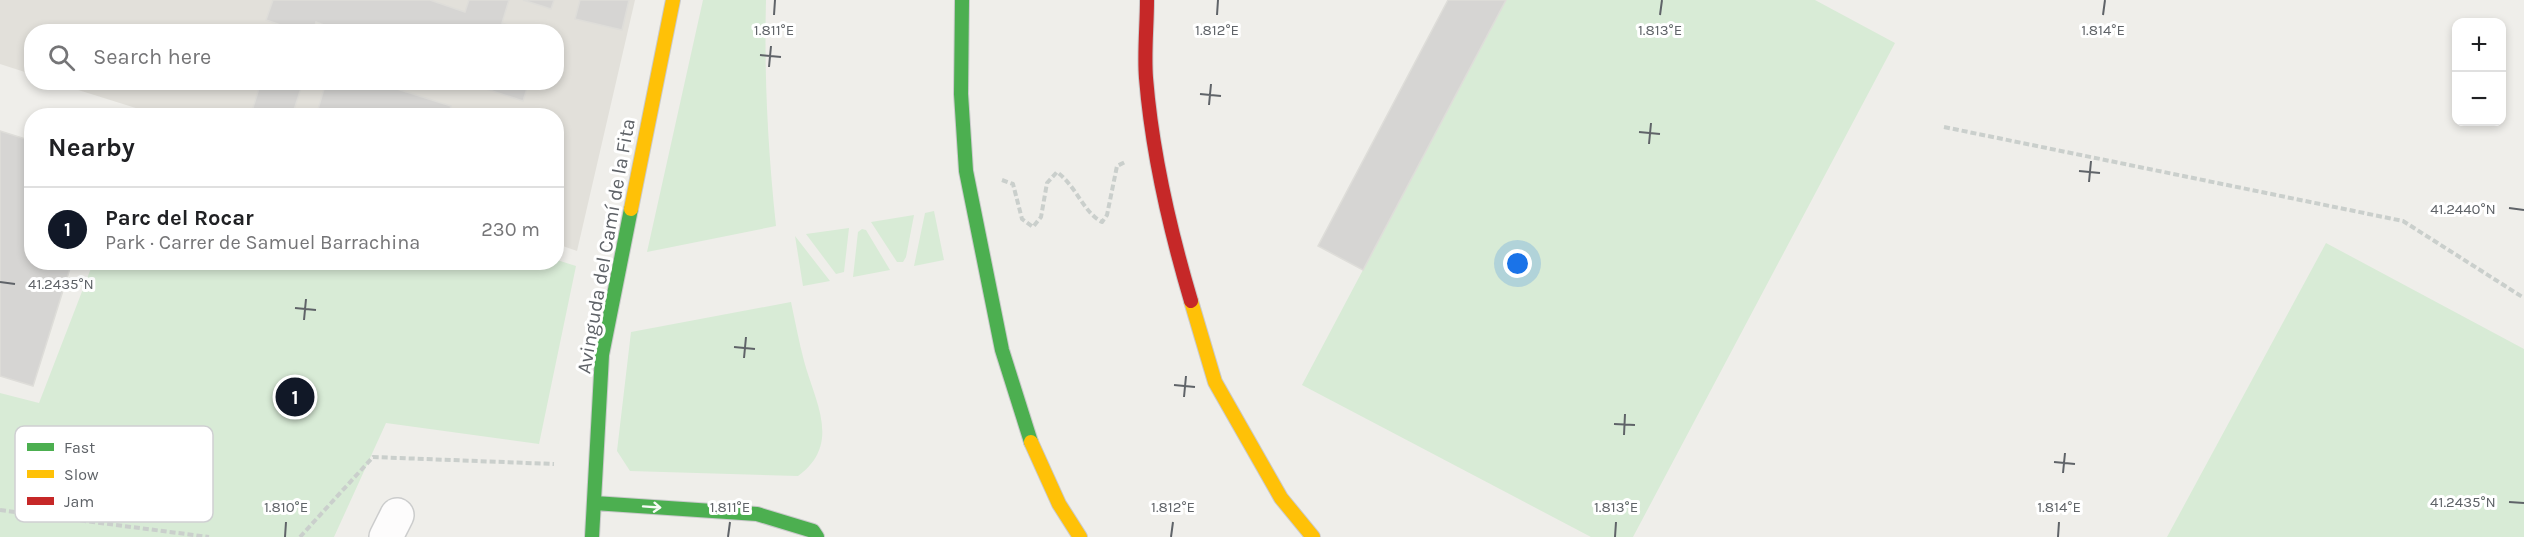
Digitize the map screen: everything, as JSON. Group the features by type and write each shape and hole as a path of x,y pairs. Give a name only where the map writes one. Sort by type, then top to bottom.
{"street":[{"name":"Avinguda del Camí de la Fita","path":"592,537 602,355 673,0"},
{"path":"962,0 960,52 964,151 984,269 1015,400 1059,508 1080,537"},
{"path":"1147,0 1146,77 1158,157 1181,268 1215,382 1281,498 1314,537"},
{"path":"594,504 757,514 813,531 817,537"}],"path":[{"path":"1944,127 2403,222 2524,298"},
{"path":"970,187 1001,180 1013,184 1022,219 1033,227 1041,217 1047,183 1057,172 1070,181 1092,217 1102,222 1107,215 1117,166 1126,161 1158,157"},
{"path":"300,537 373,457 554,464"},
{"path":"0,510 15,512"},
{"path":"93,522 209,537"}],"shaded area":[{"path":"0,0 635,0 577,251 564,246 564,108 136,108 78,90 564,90 564,24 24,24 24,72 0,64"}],"green space":[{"path":"703,0 766,0 767,113 776,226 647,252"},
{"path":"1506,0 1815,0 1895,43 1633,537 1591,537 1302,385"},
{"path":"934,211 944,260 914,266 925,213"},
{"path":"914,215 906,257 903,262 897,262 871,222"},
{"path":"849,228 844,272 836,274 806,234"},
{"path":"862,229 866,230 890,270 853,277 858,232"},
{"path":"795,236 830,281 803,286"},
{"path":"2326,243 2524,349 2524,537 2167,537"},
{"path":"564,262 576,266 539,444 386,423 334,537 0,537 0,393 39,403 90,270 564,270"},
{"path":"791,302 804,361 822,422 819,450 811,464 798,476 630,471 617,451 631,332"}],"building":[{"path":"273,0 430,0 465,12 469,0 509,0 502,23 505,24 321,24 316,22 315,24 278,24 266,20"},
{"path":"523,0 554,0 551,9"},
{"path":"580,0 629,0 622,30 575,19"},
{"path":"1448,0 1506,0 1363,270 1318,246"},
{"path":"258,90 300,90 295,108 253,108"},
{"path":"324,90 400,90 451,106 450,108 318,108"},
{"path":"489,90 526,90 523,101"},
{"path":"0,131 24,138 24,270 69,270 33,386 0,376"}],"traffic: fast":[{"path":"962,0 961,94 966,171 1002,350 1031,442"},
{"path":"592,537 602,355 631,209"},
{"path":"594,503 757,514 813,531 817,537"}],"traffic: slow":[{"path":"631,209 673,0"},
{"path":"1191,301 1215,382 1281,498 1313,537"},
{"path":"1031,442 1059,504 1080,537"}],"traffic: jam":[{"path":"1147,0 1145,68 1157,162 1169,219 1191,301"}],"place":[{"name":"Parc del Rocar","path":"295,397"}]}
